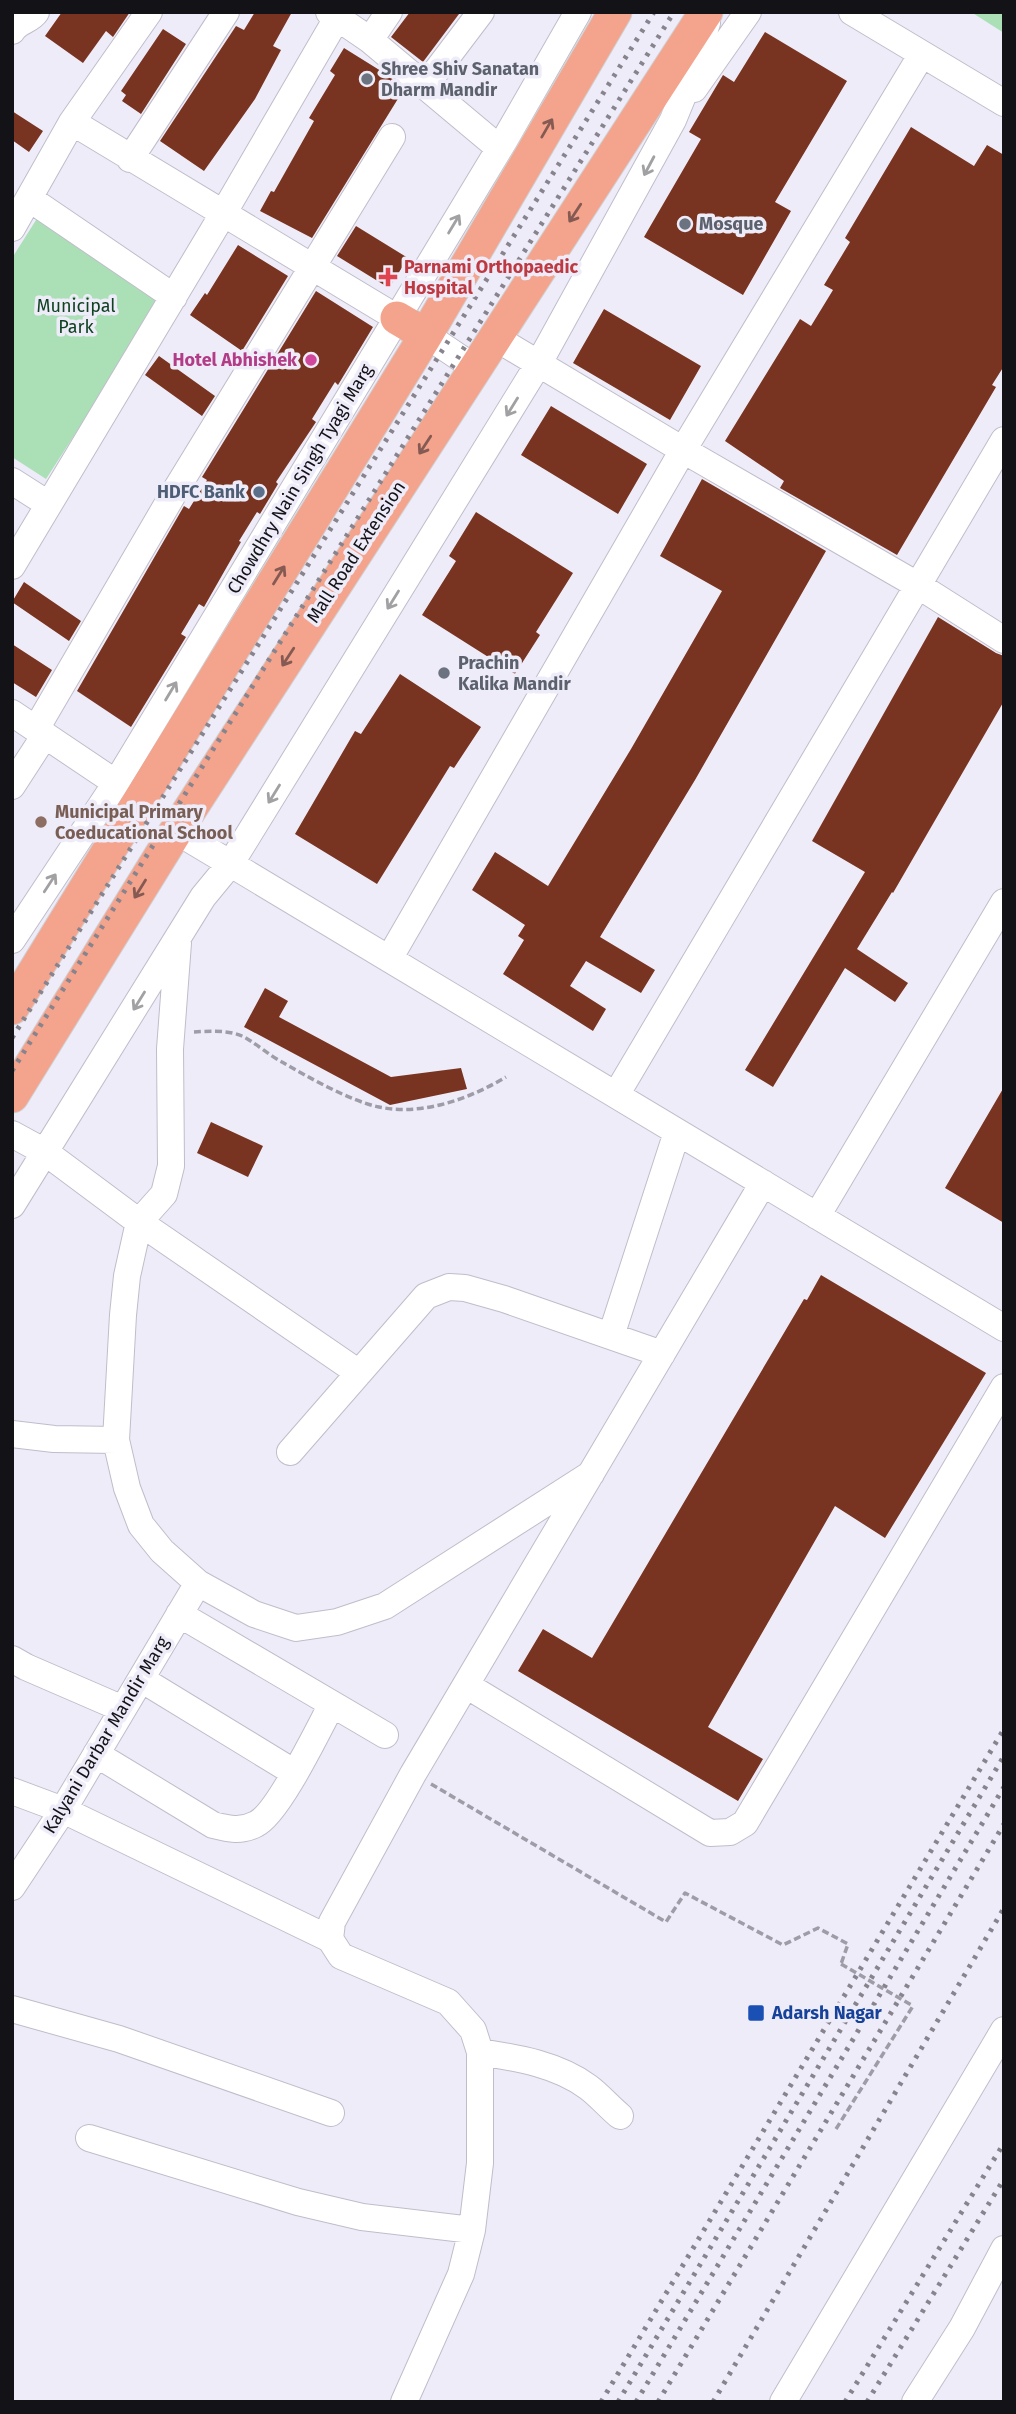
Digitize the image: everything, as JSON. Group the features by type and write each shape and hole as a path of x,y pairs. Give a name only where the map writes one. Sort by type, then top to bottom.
{"main road":[{"path":"12,1009 426,335 615,12"},
{"name":"Mall Road Extension","path":"12,1096 176,831 494,337 708,12"},
{"path":"397,318 426,335"}],"street":[{"path":"12,30 33,17 36,12"},
{"path":"12,228 72,122 149,12"},
{"path":"130,159 226,12"},
{"path":"370,40 388,12"},
{"path":"425,86 481,12"},
{"path":"673,120 689,81 708,12"},
{"path":"12,1205 203,897 231,863 539,363 673,120 748,12"},
{"path":"852,12 1004,103"},
{"path":"12,566 223,214 332,15 370,40 499,148"},
{"name":"Chowdhry Nain Singh Tyagi Marg","path":"12,940 116,783 499,148 571,15"},
{"path":"389,959 683,450 922,54"},
{"path":"72,122 310,268 397,318"},
{"path":"12,786 99,618 391,137"},
{"path":"30,199 174,297"},
{"path":"426,335 475,368"},
{"path":"494,337 919,586 1004,640"},
{"path":"616,1095 1004,439"},
{"path":"12,481 48,504"},
{"path":"12,713 116,783"},
{"path":"176,831 1004,1328"},
{"path":"817,1216 1004,902"},
{"path":"179,936 171,1033 171,1166 164,1194 139,1222 127,1276 116,1440 127,1488 141,1524 162,1551 198,1583 254,1614 296,1628 337,1622 385,1606 591,1474"},
{"path":"611,1336 677,1132"},
{"path":"12,1134 45,1153 139,1222 359,1373"},
{"path":"330,1939 332,1922 413,1773 763,1183"},
{"path":"290,1452 426,1296 449,1287 465,1288 504,1299 662,1354"},
{"path":"466,1685 710,1833 730,1832 745,1823 1004,1387"},
{"path":"12,1434 54,1439 116,1440"},
{"name":"Kalyani Darbar Mandir Marg","path":"12,1887 63,1810 198,1583"},
{"path":"179,1614 385,1735"},
{"path":"12,1659 123,1709"},
{"path":"141,1679 295,1773"},
{"path":"96,1754 213,1825 235,1831 258,1824 273,1807 295,1773 332,1704"},
{"path":"12,1791 63,1810 330,1939 341,1956 448,2003 473,2030 480,2052 480,2163 472,2230 461,2274 404,2402"},
{"path":"12,2009 119,2039 331,2113"},
{"path":"783,2402 1004,2030"},
{"path":"480,2052 552,2067 587,2086 620,2116"},
{"path":"89,2138 298,2202 362,2217 472,2230"},
{"path":"915,2402 962,2328 1004,2249"}],"path":[{"path":"171,1033 218,1031 242,1036 257,1048 306,1076 378,1107 399,1109 456,1102 506,1077"},
{"path":"413,1773 666,1922 685,1893 783,1945 818,1928 848,1944 841,1964 913,2006 836,2129"}],"green space":[{"path":"971,12 1004,12 1004,33"},
{"name":"Municipal Park","path":"38,217 163,298 46,479 12,457 12,258"}],"building":[{"path":"62,12 130,12 113,37 106,31 83,63 45,36"},
{"path":"255,12 292,12 273,46 281,50 255,99 204,171 160,141 236,26 244,30"},
{"path":"410,12 459,14 423,62 391,37"},
{"path":"163,29 186,44 141,114 122,101 126,95 121,91"},
{"path":"765,32 847,81 775,202 791,211 743,295 644,237 701,139 689,132 723,75 734,82"},
{"path":"344,48 389,76 404,89 312,238 260,211 271,191 274,192 314,121 309,118 335,75 330,71"},
{"path":"12,111 43,131 29,152 12,140"},
{"path":"911,127 974,166 987,145 1004,155 1004,366 992,385 996,387 897,555 780,488 784,481 725,441 800,319 811,326 833,290 824,285 850,242 845,238"},
{"path":"356,226 408,258 389,288 337,256"},
{"path":"238,245 288,276 242,351 190,315 205,293 207,295"},
{"path":"316,291 373,327 338,385 335,382 312,419 316,422 276,482 278,484 260,514 257,512 239,541 241,542 204,607 199,604 181,634 186,637 131,727 77,691 184,506 189,509 207,480 202,477"},
{"path":"604,309 701,366 670,420 573,363"},
{"path":"159,356 215,396 202,416 145,375"},
{"path":"551,406 647,464 618,514 521,455"},
{"path":"702,479 826,551 695,780 600,937 655,970 641,993 586,961 570,986 606,1009 593,1031 503,974 524,940 518,936 525,925 472,890 495,852 548,886 722,591 660,556"},
{"path":"476,512 573,573 536,632 540,635 515,674 422,615 456,561 449,556"},
{"path":"24,582 81,621 69,641 12,602"},
{"path":"938,617 1004,656 1004,701 893,893 857,949 908,983 895,1002 845,968 773,1087 745,1070 865,872 812,841"},
{"path":"12,644 52,670 36,697 12,682"},
{"path":"400,674 481,727 454,768 450,766 377,884 295,834 355,731 361,734"},
{"path":"265,988 288,1001 279,1017 391,1077 461,1068 467,1089 390,1105 244,1027"},
{"path":"1004,1087 1004,1223 945,1188"},
{"path":"211,1122 263,1146 248,1177 197,1153"},
{"path":"821,1275 986,1373 885,1538 835,1506 708,1727 763,1759 738,1801 518,1671 543,1629 592,1658 804,1299 807,1300"}],"railway":[{"path":"12,1038 654,12"},
{"path":"12,1071 674,12"},
{"path":"601,2402 1004,1729"},
{"path":"618,2402 1004,1756"},
{"path":"636,2402 1004,1787"},
{"path":"658,2402 1004,1824"},
{"path":"713,2402 1004,1908"},
{"path":"845,2402 1004,2143"},
{"path":"867,2402 1004,2179"}],"place":[{"name":"Shree Shiv Sanatan Dharm Mandir","path":"367,79"},
{"name":"Mosque","path":"685,224"},
{"name":"Parnami Orthopaedic Hospital","path":"388,277"},
{"name":"Hotel Abhishek","path":"311,360"},
{"name":"HDFC Bank","path":"259,492"},
{"name":"Prachin Kalika Mandir","path":"444,673"},
{"name":"Municipal Primary Coeducational School","path":"41,822"},
{"name":"Adarsh Nagar","path":"756,2013"}]}
